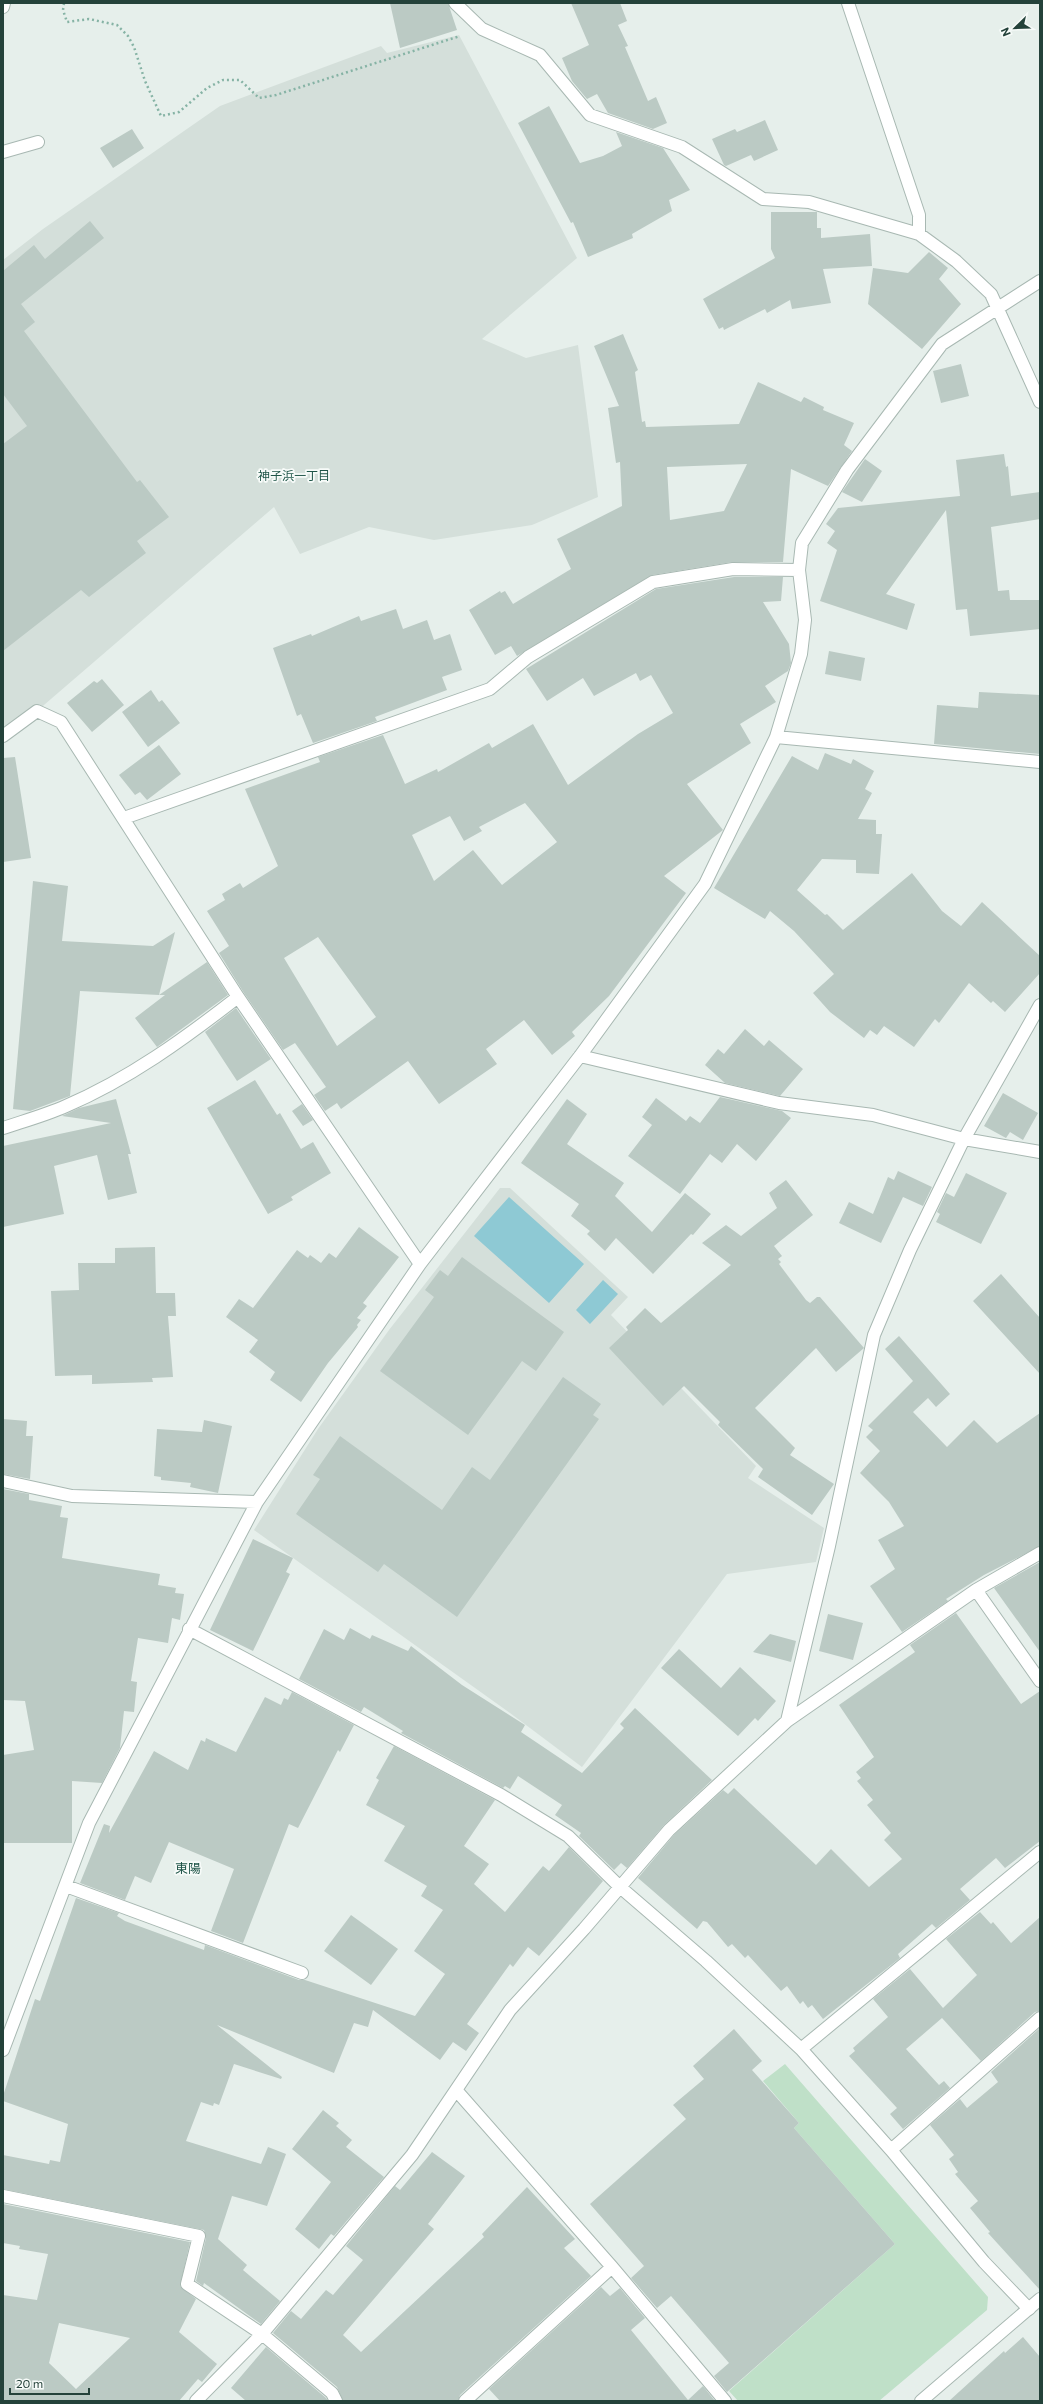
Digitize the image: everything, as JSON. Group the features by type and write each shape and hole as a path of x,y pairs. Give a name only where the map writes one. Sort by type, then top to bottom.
{"street":[{"path":"3,7 4,3"},
{"path":"455,3 482,29 540,55 590,115 682,147 763,199 809,202 919,234 956,261 991,294 1021,364 1040,402"},
{"path":"848,3 918,215 919,234"},
{"path":"3,152 38,142"},
{"path":"3,2050 89,1823 189,1629 257,1502 420,1264 580,1056 705,884 776,736 801,654 805,620 800,570 802,543 846,470 942,344 998,310 1040,281"},
{"path":"124,818 490,689 528,657 653,582 733,569 800,570"},
{"path":"3,736 37,711 61,722 238,997 420,1264"},
{"path":"776,736 1040,762"},
{"path":"3,1128 65,1107 90,1095 175,1046 238,997"},
{"path":"788,1721 829,1546 874,1335 910,1250 964,1139 1040,1005"},
{"path":"580,1056 779,1103 873,1115 964,1139 1040,1152"},
{"path":"3,1481 72,1496 257,1502"},
{"path":"196,2401 262,2334 412,2155 510,2010 669,1830 788,1721 976,1590 1040,1553"},
{"path":"976,1590 1040,1681"},
{"path":"189,1629 501,1795 568,1836 620,1887 706,1961 801,2049 891,2150 984,2262 1036,2305 921,2401"},
{"path":"801,2049 1040,1852"},
{"path":"66,1886 302,1973"},
{"path":"891,2150 1040,2018"},
{"path":"456,2090 612,2267 725,2401"},
{"path":"3,2196 199,2236 187,2284 262,2334 332,2393 336,2401"},
{"path":"465,2401 612,2267"}],"path":[{"path":"64,3 63,10 67,22 89,19 105,21 117,25 128,36 161,116 179,112 207,88 223,80 240,80 259,98 276,95 482,29"}],"shaded area":[{"path":"459,35 577,258 482,339 526,358 578,345 598,497 532,525 434,540 369,527 300,554 274,507 37,711 3,736 3,260 43,229 220,106 381,46 387,53"},
{"path":"500,1188 510,1188 628,1297 611,1315 756,1466 748,1478 824,1528 816,1562 727,1574 582,1767 510,1713 254,1530 318,1429 389,1330"}],"green space":[{"path":"785,2064 988,2297 987,2310 879,2401 738,2401 729,2391 895,2244 794,2128 799,2123 763,2081"}],"water":[{"path":"509,1197 584,1264 549,1303 474,1236"},
{"path":"603,1280 618,1294 590,1324 576,1310"}],"building":[{"path":"390,3 448,3 457,30 400,48"},
{"path":"571,3 620,3 627,21 618,25 628,46 625,47 648,101 656,97 667,123 653,129 608,113 597,94 587,99 572,81 562,58 589,45"},
{"path":"549,106 580,163 603,156 622,146 616,132 663,148 690,190 669,200 672,211 632,234 633,238 588,257 573,222 571,223 518,123"},
{"path":"765,120 778,150 754,161 751,155 726,166 724,165 712,139 735,129 737,132"},
{"path":"132,129 144,148 113,168 100,148"},
{"path":"771,212 817,212 817,228 821,228 821,238 870,234 872,266 823,269 831,303 792,309 790,300 767,313 765,309 724,330 723,327 719,329 703,299 775,258 771,249"},
{"path":"90,221 104,238 21,304 35,322 24,331 137,482 140,480 169,517 137,541 146,553 89,597 81,590 3,651 3,444 27,426 3,394 3,271 34,245 45,259"},
{"path":"929,252 948,268 939,279 961,304 922,349 868,304 873,268 908,273"},
{"path":"623,334 638,370 635,372 642,422 645,421 646,427 739,424 758,382 801,402 804,397 824,407 823,410 854,423 844,445 852,451 828,486 791,469 783,562 732,562 652,575 517,656 511,646 495,655 469,610 500,591 501,593 505,591 513,604 571,569 557,539 622,506 620,462 616,463 608,408 619,406 594,346","holes":["747,464 724,511 670,520 667,467"]},
{"path":"961,364 969,396 941,403 933,371"},
{"path":"1004,454 1006,467 1008,466 1011,496 1040,492 1040,519 991,527 998,591 1009,590 1010,600 1040,600 1040,629 970,636 967,609 956,610 946,510 886,594 915,604 907,630 820,601 837,550 827,543 835,531 826,524 838,508 960,496 956,460"},
{"path":"865,459 882,471 862,502 842,492"},
{"path":"734,577 783,577 781,601 763,602 789,644 791,663 788,671 765,686 776,702 740,724 751,743 687,784 723,830 664,876 686,893 609,996 572,1032 575,1036 552,1055 524,1020 486,1049 497,1064 439,1104 408,1061 341,1109 337,1103 325,1111 314,1095 326,1087 295,1043 283,1050 244,993 219,953 229,946 207,911 225,900 222,894 240,883 243,888 278,866 245,789 320,762 318,757 383,735 405,784 437,769 438,772 489,743 492,748 533,724 568,785 638,734 673,713 651,675 640,681 636,673 594,696 583,678 547,701 526,669 656,589","holes":["525,803 557,842 502,885 473,850 434,881 412,835 450,816 464,841 482,831 479,827","318,937 376,1017 337,1046 284,958"]},
{"path":"396,609 403,629 427,620 434,640 450,634 462,670 442,677 447,690 375,717 377,721 313,743 301,714 297,716 273,648 311,634 312,636 359,616 361,621"},
{"path":"829,651 865,658 861,681 825,674"},
{"path":"102,679 124,705 92,732 67,703 94,681 97,683"},
{"path":"151,690 159,702 162,700 180,723 148,747 122,712"},
{"path":"979,692 1040,695 1040,754 934,744 937,705 978,708"},
{"path":"159,745 181,774 147,800 140,792 135,795 119,775"},
{"path":"825,753 851,764 853,759 874,771 865,789 872,793 858,819 876,820 876,834 882,834 879,874 856,873 856,860 822,859 797,890 825,915 827,914 843,930 912,873 942,911 961,926 982,902 1040,956 1040,973 1005,1012 993,1001 991,1003 969,983 939,1023 935,1019 914,1047 884,1026 877,1035 870,1030 864,1038 830,1012 813,993 834,974 794,931 770,911 765,919 714,888 792,756 818,770"},
{"path":"15,757 31,858 3,862 3,758"},
{"path":"33,881 68,886 62,941 153,946 175,932 159,995 80,991 70,1096 30,1111 13,1109"},
{"path":"207,962 228,995 157,1047 135,1018 165,995 159,995"},
{"path":"236,1008 271,1059 237,1081 205,1032"},
{"path":"745,1029 764,1046 769,1040 803,1069 780,1096 725,1083 705,1065 718,1049 724,1054"},
{"path":"255,1080 277,1115 280,1113 301,1149 313,1142 331,1173 291,1197 293,1200 268,1214 207,1108"},
{"path":"1003,1093 1038,1113 1023,1140 1010,1132 1006,1138 984,1126"},
{"path":"720,1097 782,1111 791,1118 756,1161 737,1144 722,1163 710,1154 680,1194 628,1156 652,1125 642,1117 656,1098 686,1121 690,1116 700,1123"},
{"path":"116,1099 131,1154 128,1154 137,1193 108,1200 97,1155 54,1166 64,1214 3,1227 3,1146 111,1123 62,1116 79,1108"},
{"path":"567,1099 587,1114 567,1144 624,1183 615,1196 652,1232 685,1193 711,1214 693,1235 691,1234 653,1274 616,1238 605,1251 587,1234 590,1231 571,1216 579,1204 521,1163"},
{"path":"302,1104 313,1120 303,1126 292,1111"},
{"path":"898,1171 932,1187 923,1206 903,1197 881,1243 839,1223 849,1202 873,1214 888,1177 894,1180"},
{"path":"966,1173 1007,1193 981,1244 936,1222 940,1214 937,1212 946,1193 954,1197"},
{"path":"786,1180 813,1215 774,1246 782,1256 778,1259 781,1262 779,1264 806,1300 810,1303 817,1297 820,1297 864,1348 836,1372 816,1348 755,1408 795,1448 790,1455 834,1484 812,1515 758,1477 763,1469 718,1425 720,1422 684,1386 663,1406 609,1348 628,1330 626,1327 645,1308 661,1323 731,1265 702,1243 726,1225 741,1236 777,1208 769,1193"},
{"path":"359,1227 399,1257 363,1303 367,1306 357,1318 361,1320 357,1325 358,1327 328,1363 301,1402 270,1380 275,1372 249,1352 258,1340 226,1317 239,1299 253,1308 297,1250 308,1258 310,1255 321,1263 329,1253 336,1258"},
{"path":"155,1247 156,1293 175,1293 176,1316 168,1316 173,1377 152,1378 153,1382 92,1384 92,1375 55,1376 51,1291 79,1290 78,1263 115,1263 115,1248"},
{"path":"462,1257 564,1332 536,1371 522,1361 468,1435 380,1371 434,1297 425,1290 440,1270 448,1276"},
{"path":"1001,1274 1040,1318 1040,1374 973,1301"},
{"path":"899,1336 950,1394 936,1407 928,1398 913,1412 947,1447 974,1420 997,1443 1040,1413 1040,1546 984,1575 946,1599 948,1601 902,1632 870,1586 895,1569 878,1540 904,1526 889,1502 860,1473 880,1451 866,1437 873,1430 868,1426 913,1381 885,1349"},
{"path":"563,1377 601,1404 593,1415 599,1419 457,1617 384,1564 378,1572 296,1514 320,1479 313,1475 340,1436 442,1510 472,1467 490,1480"},
{"path":"3,1419 27,1421 26,1436 33,1436 30,1479 3,1474"},
{"path":"204,1420 232,1426 218,1493 190,1487 191,1483 161,1480 161,1477 154,1476 157,1429 202,1432"},
{"path":"3,1489 29,1494 29,1500 62,1506 60,1517 68,1518 62,1558 160,1574 158,1585 176,1588 175,1593 184,1594 180,1620 172,1618 168,1643 138,1638 131,1681 137,1682 134,1712 124,1711 120,1748 102,1783 72,1781 72,1843 3,1843 3,1755 34,1750 25,1701 3,1700"},
{"path":"253,1539 293,1558 286,1572 290,1574 253,1651 210,1630"},
{"path":"1040,1562 1040,1652 994,1588"},
{"path":"956,1613 1021,1704 1040,1691 1040,1841 1005,1868 996,1858 960,1889 970,1900 936,1928 932,1924 898,1954 900,1958 823,2019 812,2005 808,2008 803,2001 800,2004 787,1986 781,1991 748,1955 745,1958 732,1944 728,1947 707,1922 703,1921 697,1929 638,1878 674,1835 723,1790 728,1794 734,1788 816,1865 831,1849 869,1887 902,1859 884,1840 891,1833 867,1805 873,1800 857,1781 861,1778 856,1772 874,1757 839,1705 915,1652 910,1645"},
{"path":"828,1614 863,1623 853,1660 819,1651"},
{"path":"350,1628 370,1639 372,1635 408,1651 411,1646 462,1685 525,1725 521,1732 582,1773 624,1728 620,1724 635,1708 712,1780 664,1825 627,1868 621,1863 614,1870 579,1836 581,1833 555,1815 562,1805 518,1776 510,1789 505,1786 503,1788 401,1733 403,1731 364,1707 361,1712 299,1679 324,1629 344,1640"},
{"path":"770,1634 796,1641 791,1662 753,1652"},
{"path":"679,1649 721,1688 740,1667 776,1701 758,1721 755,1718 738,1736 661,1668"},
{"path":"292,1692 354,1725 340,1752 338,1750 298,1828 289,1824 243,1943 211,1931 234,1869 169,1842 151,1883 135,1876 125,1900 80,1883 104,1824 110,1826 109,1833 154,1751 188,1770 201,1740 205,1742 206,1738 236,1752 265,1697 281,1705 284,1698 288,1700"},
{"path":"394,1746 495,1800 464,1846 489,1864 474,1884 505,1912 543,1866 549,1871 569,1847 603,1881 539,1956 528,1947 513,1967 510,1964 467,2024 479,2033 466,2051 453,2042 440,2060 373,2010 368,2027 354,2023 334,2073 217,2025 282,2077 281,2079 234,2064 219,2105 214,2103 213,2106 201,2102 186,2141 261,2164 268,2147 286,2154 267,2206 232,2196 218,2239 247,2265 243,2270 280,2301 261,2324 204,2283 203,2286 196,2281 206,2238 204,2230 3,2189 3,2155 49,2164 50,2160 60,2162 68,2124 3,2101 3,2096 35,1999 40,2001 76,1898 119,1913 117,1916 125,1921 204,1950 205,1945 299,1980 305,1980 415,2016 445,1974 414,1951 443,1910 421,1896 427,1886 384,1861 405,1826 366,1805 379,1780 376,1778"},
{"path":"980,1912 991,1924 993,1922 1011,1943 1040,1917 1040,2011 1035,2012 981,2061 942,2018 906,2049 939,2085 944,2081 950,2088 903,2129 890,2114 897,2108 849,2056 855,2051 853,2048 888,2017 873,1999 910,1969 943,2008 977,1975 946,1939"},
{"path":"351,1915 398,1949 371,1985 324,1951"},
{"path":"1040,2028 1040,2290 988,2233 990,2232 970,2208 978,2201 955,2174 958,2172 949,2159 954,2155 930,2125 960,2099 967,2108 998,2082 991,2072"},
{"path":"734,2029 762,2061 752,2070 799,2123 794,2128 895,2244 727,2392 714,2376 729,2363 671,2296 657,2308 631,2278 644,2266 590,2204 686,2119 673,2105 704,2079 693,2066"},
{"path":"323,2110 339,2123 336,2126 352,2140 346,2147 384,2177 334,2236 331,2234 319,2249 295,2229 331,2182 292,2149"},
{"path":"432,2152 465,2176 428,2224 434,2229 343,2335 361,2352 484,2237 482,2234 527,2187 575,2239 564,2248 591,2276 460,2395 458,2401 343,2401 337,2387 273,2333 291,2311 301,2319 326,2290 333,2295 363,2260 346,2246 395,2186 400,2190"},
{"path":"3,2204 190,2242 180,2286 196,2299 179,2332 217,2364 202,2382 198,2379 179,2401 3,2401 3,2295 37,2300 48,2254 19,2249 20,2246 3,2243","holes":["59,2323 130,2338 76,2389 49,2363"]},
{"path":"601,2287 610,2296 620,2288 645,2318 631,2330 688,2400 703,2386 715,2401 500,2401 489,2389"},
{"path":"1023,2337 1040,2357 1040,2401 949,2401 1004,2351 1005,2353"},
{"path":"266,2347 328,2401 246,2401 231,2388"}],"district":[{"name":"神子浜一丁目","path":"294,476"},
{"name":"東陽","path":"188,1868"}]}
